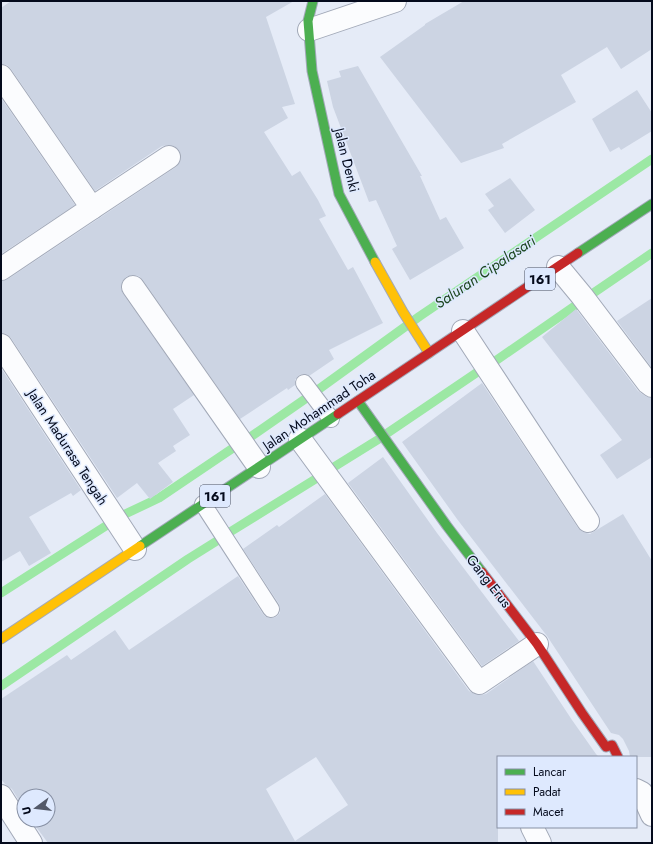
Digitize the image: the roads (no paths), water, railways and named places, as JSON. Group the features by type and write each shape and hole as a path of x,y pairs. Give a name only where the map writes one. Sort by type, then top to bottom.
{"street":[{"name":"Jalan Denki","path":"312,1 308,22 312,71 338,194 405,316 429,353"},
{"path":"309,30 395,1"},
{"path":"1,76 92,208"},
{"path":"1,268 169,156"},
{"name":"Jalan Mohammad Toha","path":"1,639 652,204"},
{"path":"558,267 648,383 652,386"},
{"path":"133,287 259,467"},
{"path":"463,331 588,521"},
{"name":"Jalan Madurasa Tengah","path":"1,345 135,549"},
{"name":"Gang Erus","path":"358,401 447,526 537,644 582,713 606,746 612,745 618,756"},
{"path":"300,439 479,683 537,644"},
{"path":"637,790 642,793 652,815"},
{"path":"1,796 31,843"},
{"path":"532,828 540,843"}],"lane":[{"path":"304,383 331,419"},
{"path":"203,504 271,609"}],"waterway":[{"name":"Saluran Cipalasari","path":"319,389 420,316 652,159"},
{"path":"589,296 652,253"},
{"path":"491,364 582,301"},
{"path":"386,434 482,369"},
{"name":"Saluran Cipalasari","path":"246,440 308,397"},
{"path":"329,470 379,439"},
{"name":"Saluran Cipalasari","path":"121,516 159,498 239,444"},
{"path":"230,532 322,475"},
{"name":"Saluran Cipalasari","path":"1,593 112,522"},
{"path":"1,686 188,559 220,539"}]}
